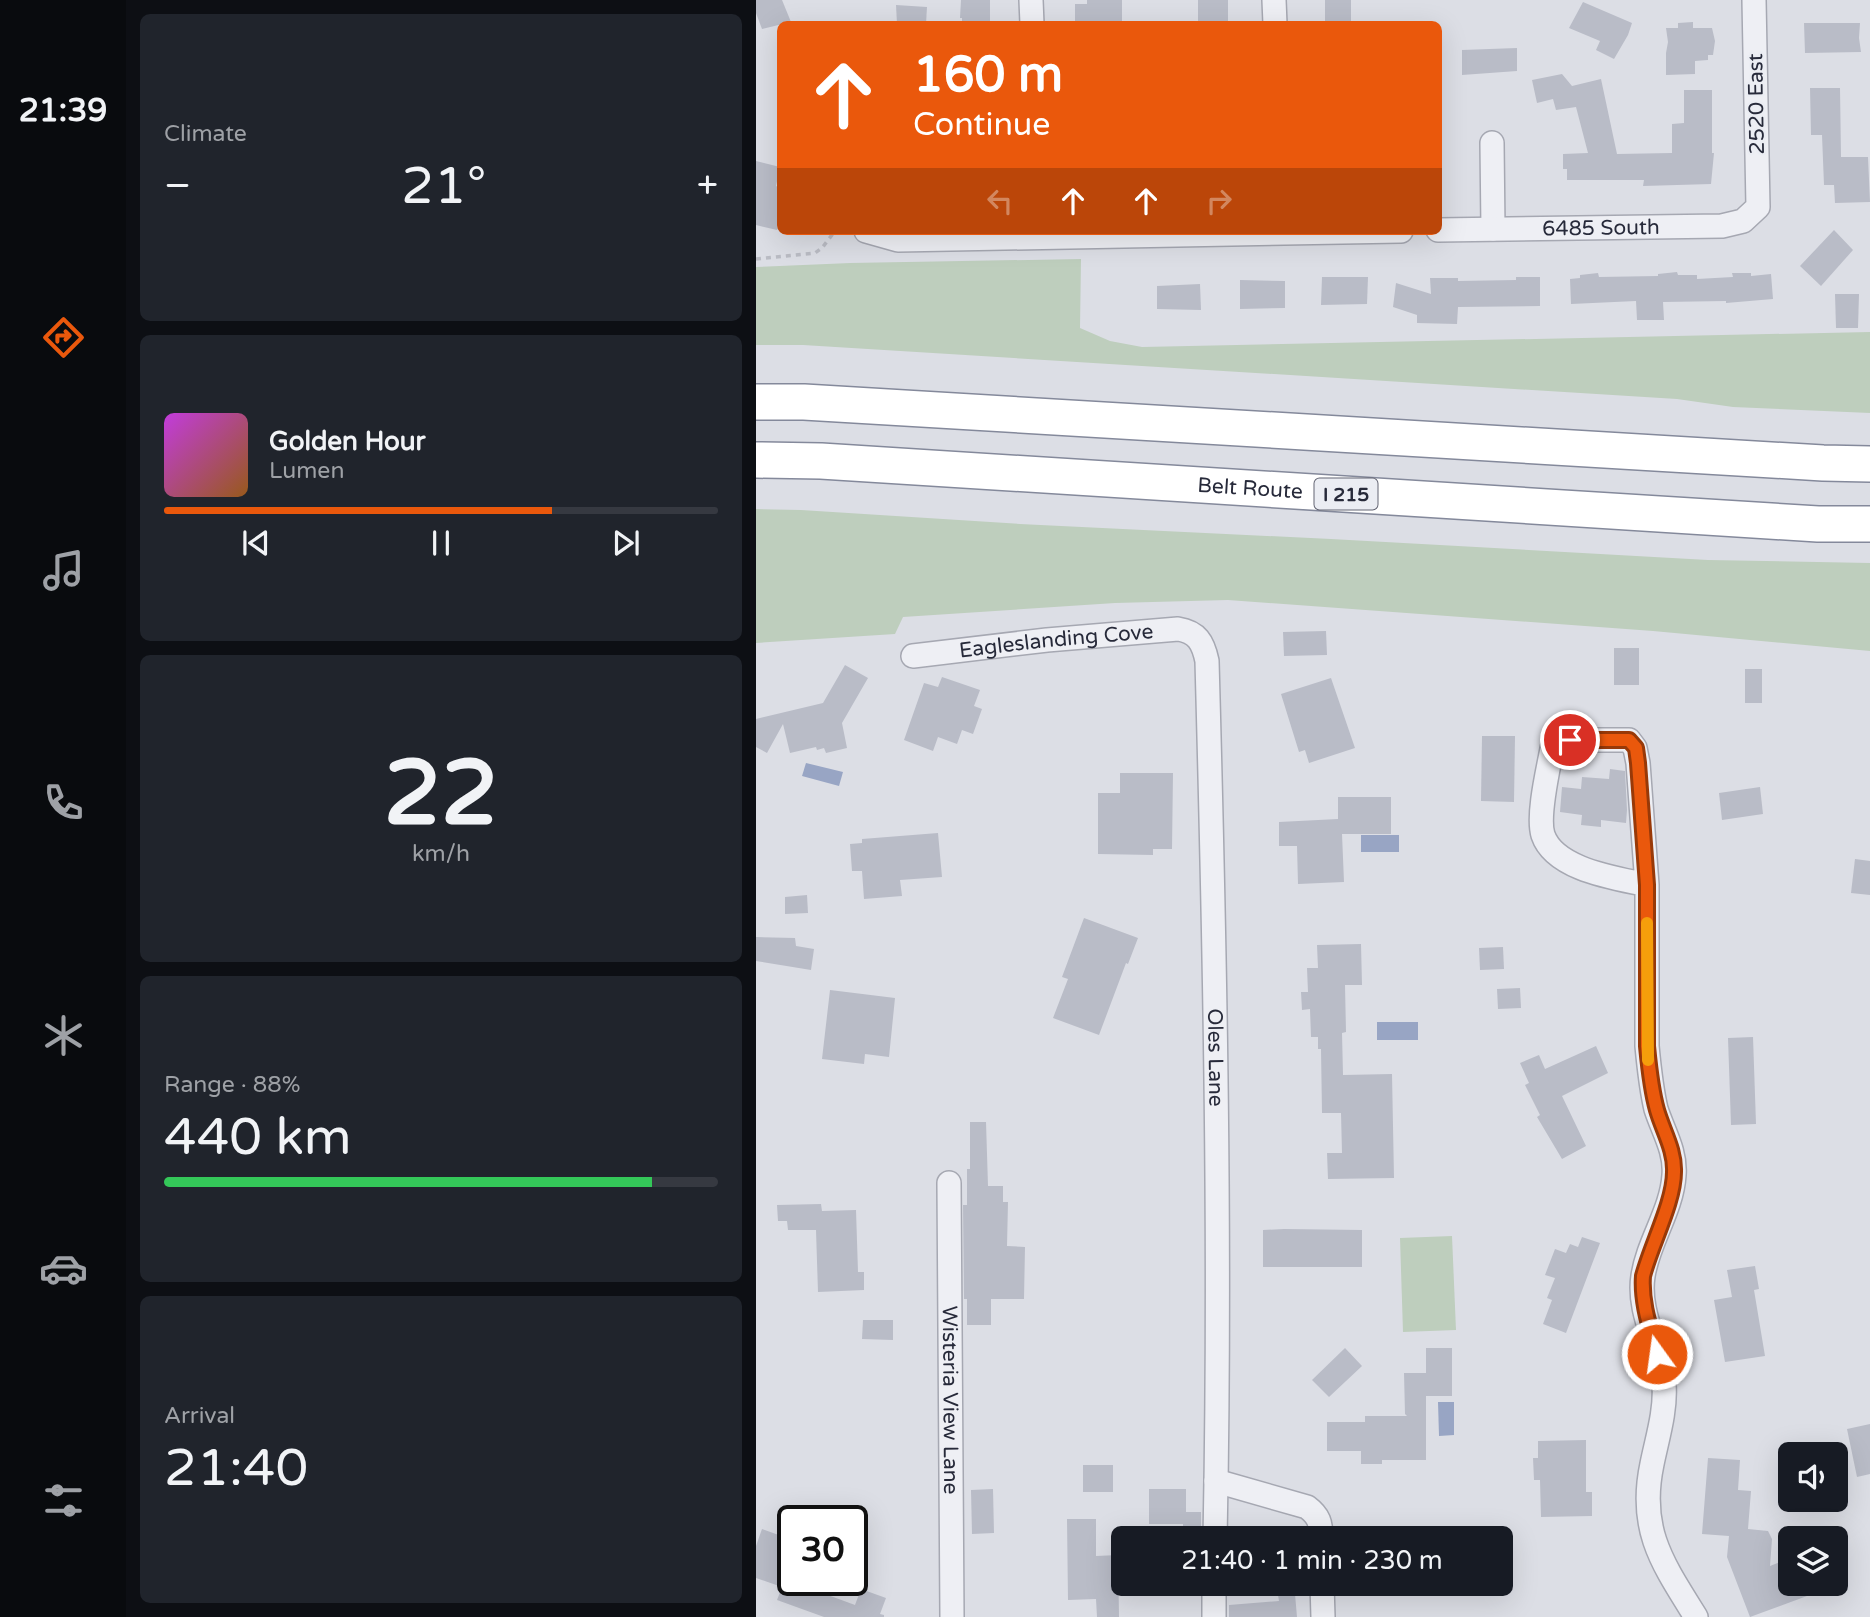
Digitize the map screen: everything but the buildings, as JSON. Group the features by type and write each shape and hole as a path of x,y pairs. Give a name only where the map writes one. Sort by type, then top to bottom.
{"highway":[{"path":"756,402 804,402 1870,464"},
{"name":"Belt Route","path":"756,460 821,461 1818,524 1870,524"},
{"path":"756,467 821,461"}],"street":[{"path":"1031,0 1032,21"},
{"path":"1274,0 1275,21"},
{"name":"2520 East","path":"1755,0 1758,207"},
{"path":"1492,143 1493,229"},
{"name":"6485 South","path":"1442,230 1722,226 1743,221 1758,207"},
{"path":"878,235 898,240 1012,235"},
{"name":"Eagleslanding Cove","path":"913,656 1047,640 1178,629 1197,636"},
{"name":"Oles Lane","path":"1197,636 1207,661 1213,886 1217,1293 1215,1526"},
{"path":"1647,885 1592,872 1554,853 1544,837 1541,821 1552,749 1570,740 1609,739 1629,740 1636,748 1647,885 1649,1072 1657,1112 1673,1156 1674,1175 1671,1194 1645,1266 1642,1285 1644,1307 1664,1386 1662,1415 1650,1471 1647,1510 1658,1553 1696,1617"},
{"name":"Wisteria View Lane","path":"949,1183 952,1617"},
{"path":"1216,1481 1307,1507 1315,1513 1320,1526"},
{"path":"1214,1596 1214,1617"},
{"path":"1322,1596 1323,1617"}],"path":[{"path":"756,259 815,253 832,235"}],"green space":[{"path":"1081,259 1080,328 1110,341 1142,347 1870,332 1870,413 1733,407 1677,399 803,345 756,345 756,267"},
{"path":"756,509 1708,560 1870,563 1870,651 1653,631 1228,600 1115,603 903,617 895,634 756,643"},
{"path":"1452,1236 1456,1330 1403,1332 1400,1238"}],"water":[{"path":"806,763 843,772 839,786 802,776"},
{"path":"1361,835 1399,835 1399,852 1361,852"},
{"path":"1377,1022 1418,1022 1418,1040 1377,1040"},
{"path":"1438,1402 1454,1402 1454,1435 1439,1436"}],"slow traffic":[{"path":"1647,923 1648,1060"}],"route":[{"path":"1570,740 1629,740 1636,748 1647,885 1649,1072 1657,1112 1670,1144 1674,1165 1671,1194 1645,1266 1642,1285 1644,1307 1657,1354"}]}
